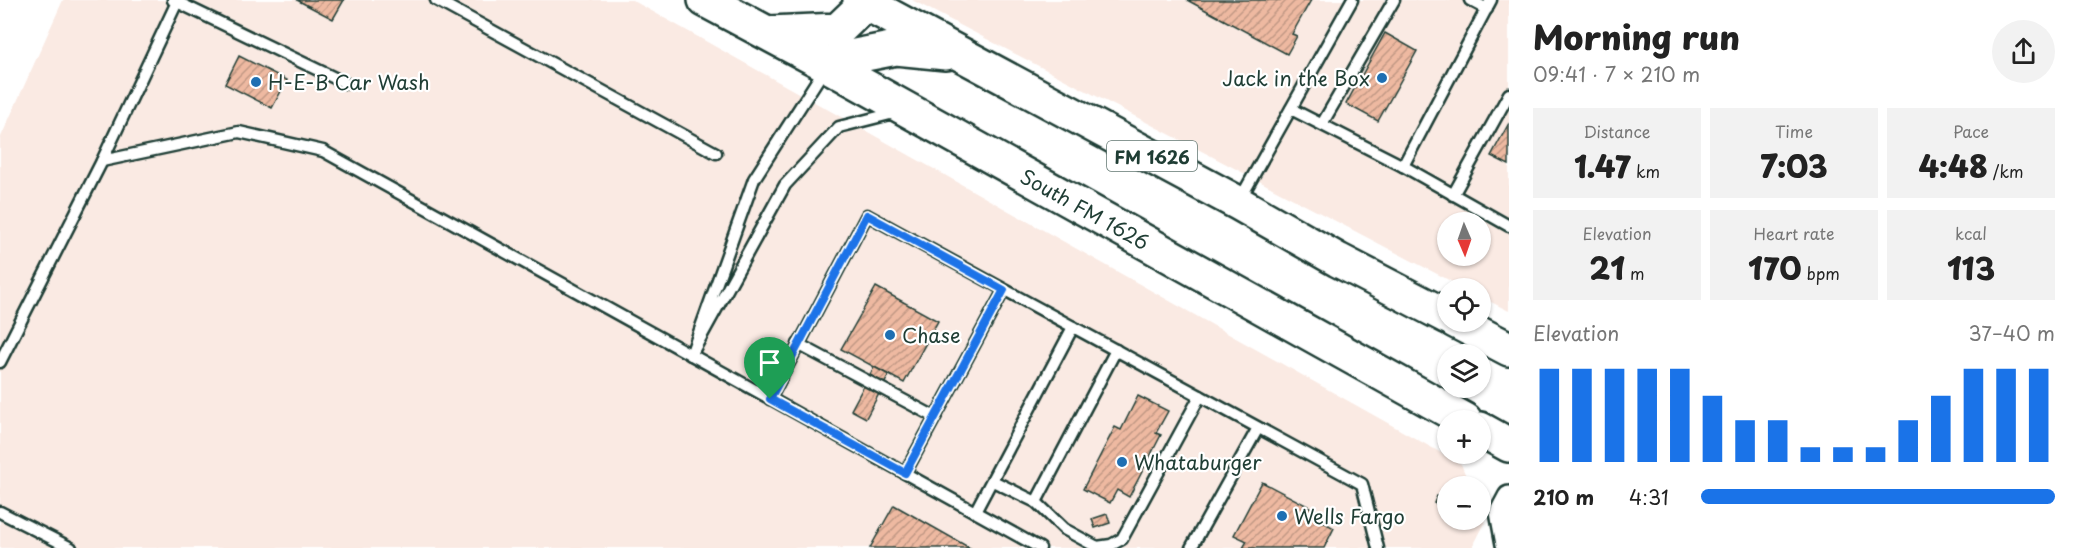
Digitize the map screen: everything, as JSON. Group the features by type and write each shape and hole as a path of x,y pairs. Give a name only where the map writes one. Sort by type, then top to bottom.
{"main road":[{"name":"South FM 1626","path":"705,0 827,65 1447,410"},
{"path":"767,33 838,30 864,1"},
{"name":"FM 1626","path":"864,1 1238,203 1338,260 1437,311"},
{"path":"827,65 840,59 896,48 963,55"},
{"path":"1476,332 1509,349"},
{"path":"1491,435 1509,445"}],"street":[{"path":"1507,545 1501,512 1509,497"}],"lane":[{"path":"436,0 716,153"},
{"path":"1238,203 1352,0"},
{"path":"1322,124 1394,0"},
{"path":"1403,166 1489,4 1470,0"},
{"path":"0,362 102,161 175,1 345,83"},
{"path":"692,355 754,179 827,65"},
{"path":"1453,195 1509,94"},
{"path":"1291,109 1403,166 1509,226"},
{"path":"692,355 785,185 839,127 907,110"},
{"path":"102,161 239,132 323,151 1040,548"},
{"path":"770,399 867,215 1362,484 1378,548"},
{"path":"905,473 1004,290"},
{"path":"975,512 1073,327"},
{"path":"798,344 935,417"},
{"path":"1036,502 1116,351"},
{"path":"993,481 1036,502 1064,529 1097,547 1111,545 1122,539 1200,396"},
{"path":"1191,548 1258,428"},
{"path":"0,512 71,548"}],"shaded area":[{"path":"63,0 632,0 1437,451 1437,464 1461,464 1466,476 1437,476 1437,530 1481,530 1472,548 0,548 0,139"},
{"path":"912,0 1509,0 1509,311 1491,302 1491,278 1445,278"}],"building":[{"path":"297,0 344,0 333,19"},
{"path":"1187,0 1311,0 1292,34 1297,36 1287,54"},
{"name":"Jack in the Box","path":"1385,33 1417,51 1378,121 1346,104"},
{"name":"H-E-B Car Wash","path":"239,56 287,80 272,108 225,84"},
{"path":"1509,123 1509,165 1491,156"},
{"name":"Chase","path":"876,287 938,321 904,383 841,349"},
{"path":"874,367 889,375 866,418 851,410"},
{"name":"Whataburger","path":"1138,396 1168,411 1156,433 1161,435 1129,497 1117,490 1110,503 1083,489 1115,427 1121,430"},
{"name":"Wells Fargo","path":"1262,482 1321,513 1318,519 1334,528 1324,548 1243,548 1247,541 1234,535"},
{"path":"894,505 970,548 870,548"},
{"path":"1107,514 1110,523 1095,528 1092,519"}],"place":[{"name":"Jack in the Box","path":"1382,78"},
{"name":"H-E-B Car Wash","path":"256,82"},
{"name":"Chase","path":"890,335"},
{"name":"Whataburger","path":"1122,462"},
{"name":"Wells Fargo","path":"1282,516"}],"route":[{"path":"867,215 1004,290 905,473 770,399 867,215"}]}
